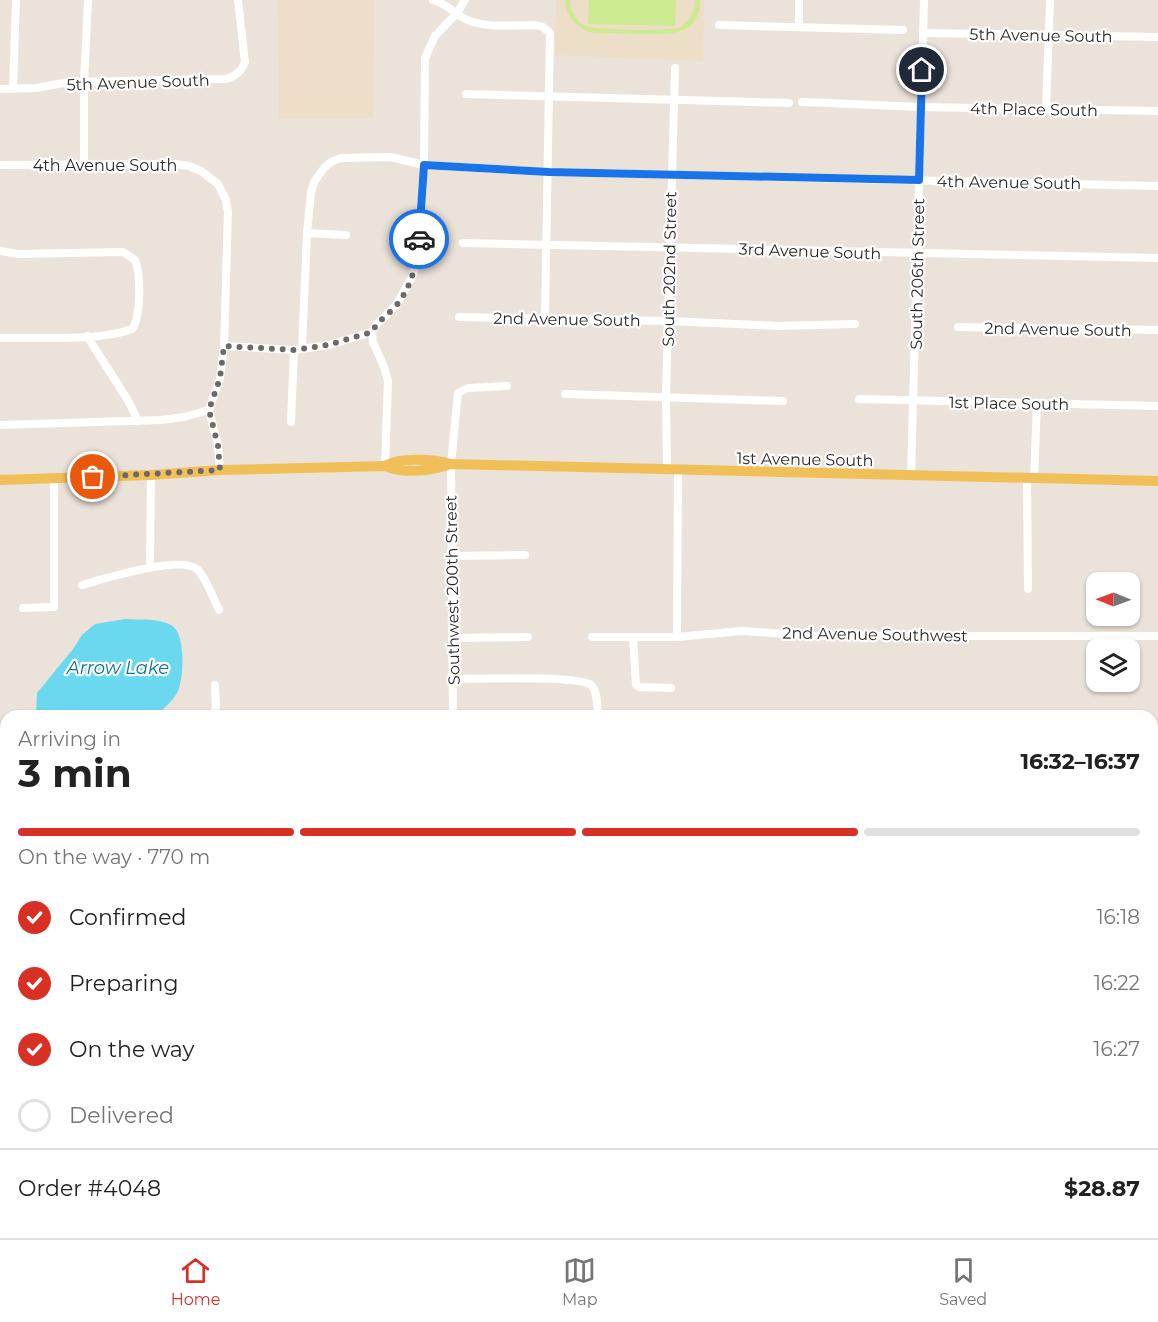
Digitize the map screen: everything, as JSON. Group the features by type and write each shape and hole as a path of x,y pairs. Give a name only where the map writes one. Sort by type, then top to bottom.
{"main road":[{"name":"1st Avenue South","path":"0,480 151,476 220,470 385,466 392,461 437,460 451,464 672,471 1158,481"}],"street":[{"path":"13,89 16,0"},
{"path":"84,166 84,82 88,0"},
{"name":"5th Avenue South","path":"0,89 84,82 226,79 238,73 245,62 238,0"},
{"path":"434,0 449,6 470,21 481,24 536,25 548,30 552,38 545,318"},
{"path":"220,470 218,446 209,410 220,378 224,346 298,349 328,345 372,332 402,297 414,273 420,231 424,165 425,58 435,36 457,13 465,0"},
{"path":"799,0 799,27"},
{"name":"South 206th Street","path":"911,476 924,0"},
{"path":"1046,109 1050,0"},
{"path":"719,25 903,30"},
{"name":"5th Avenue South","path":"923,33 1158,37"},
{"name":"South 202nd Street","path":"675,68 666,396 672,471 677,637"},
{"path":"466,94 789,103"},
{"name":"4th Place South","path":"802,102 921,107 1158,111"},
{"name":"4th Avenue South","path":"307,233 314,182 324,168 341,158 391,158 424,165 549,172 1158,186"},
{"name":"4th Avenue South","path":"0,165 176,164 189,166 208,176 222,189 228,212 224,346"},
{"path":"291,422 307,233 346,235"},
{"name":"3rd Avenue South","path":"463,243 1158,258"},
{"path":"0,251 18,254 123,252 135,260 138,274 138,317 132,328 126,331 87,336 0,338"},
{"name":"2nd Avenue South","path":"459,317 668,321 778,326 855,324"},
{"name":"2nd Avenue South","path":"958,327 1158,330"},
{"path":"372,332 373,342 388,381 385,466"},
{"path":"87,336 129,402 138,421"},
{"name":"Southwest 200th Street","path":"453,710 451,464 458,393 468,388 507,386"},
{"path":"565,394 783,401"},
{"name":"1st Place South","path":"859,399 1158,406"},
{"path":"1028,589 1030,478 1037,404"},
{"path":"0,425 138,421 184,417 209,410"},
{"path":"150,567 151,476"},
{"path":"23,608 54,607 54,478"},
{"path":"452,556 525,555"},
{"path":"82,585 150,567 195,567 219,610"},
{"name":"2nd Avenue Southwest","path":"592,637 677,637 742,631 817,636 1158,636"},
{"path":"452,638 528,637"},
{"path":"633,637 636,685 671,688"},
{"path":"453,679 569,679 591,685 598,710"},
{"path":"215,685 215,710"}],"shaded area":[{"path":"278,0 375,0 373,118 279,119"},
{"path":"556,0 704,0 703,61 555,55"}],"green space":[{"path":"565,0 570,0 574,16 586,26 604,29 649,30 680,27 691,15 695,0 700,0 694,22 687,28 669,34 658,34 589,32 572,20"},
{"path":"589,0 676,0 675,26 588,24"}],"water":[{"name":"Arrow Lake","path":"125,619 148,620 160,621 171,625 176,630 181,646 182,676 174,698 162,710 36,710 37,693 82,635 95,624"}],"way so far":[{"path":"93,477 151,476 220,470 218,446 209,410 220,378 224,346 294,350 328,345 372,332 408,288 414,273 419,239"}],"route":[{"path":"419,239 424,165 463,169 549,172 919,180 922,70"}]}
